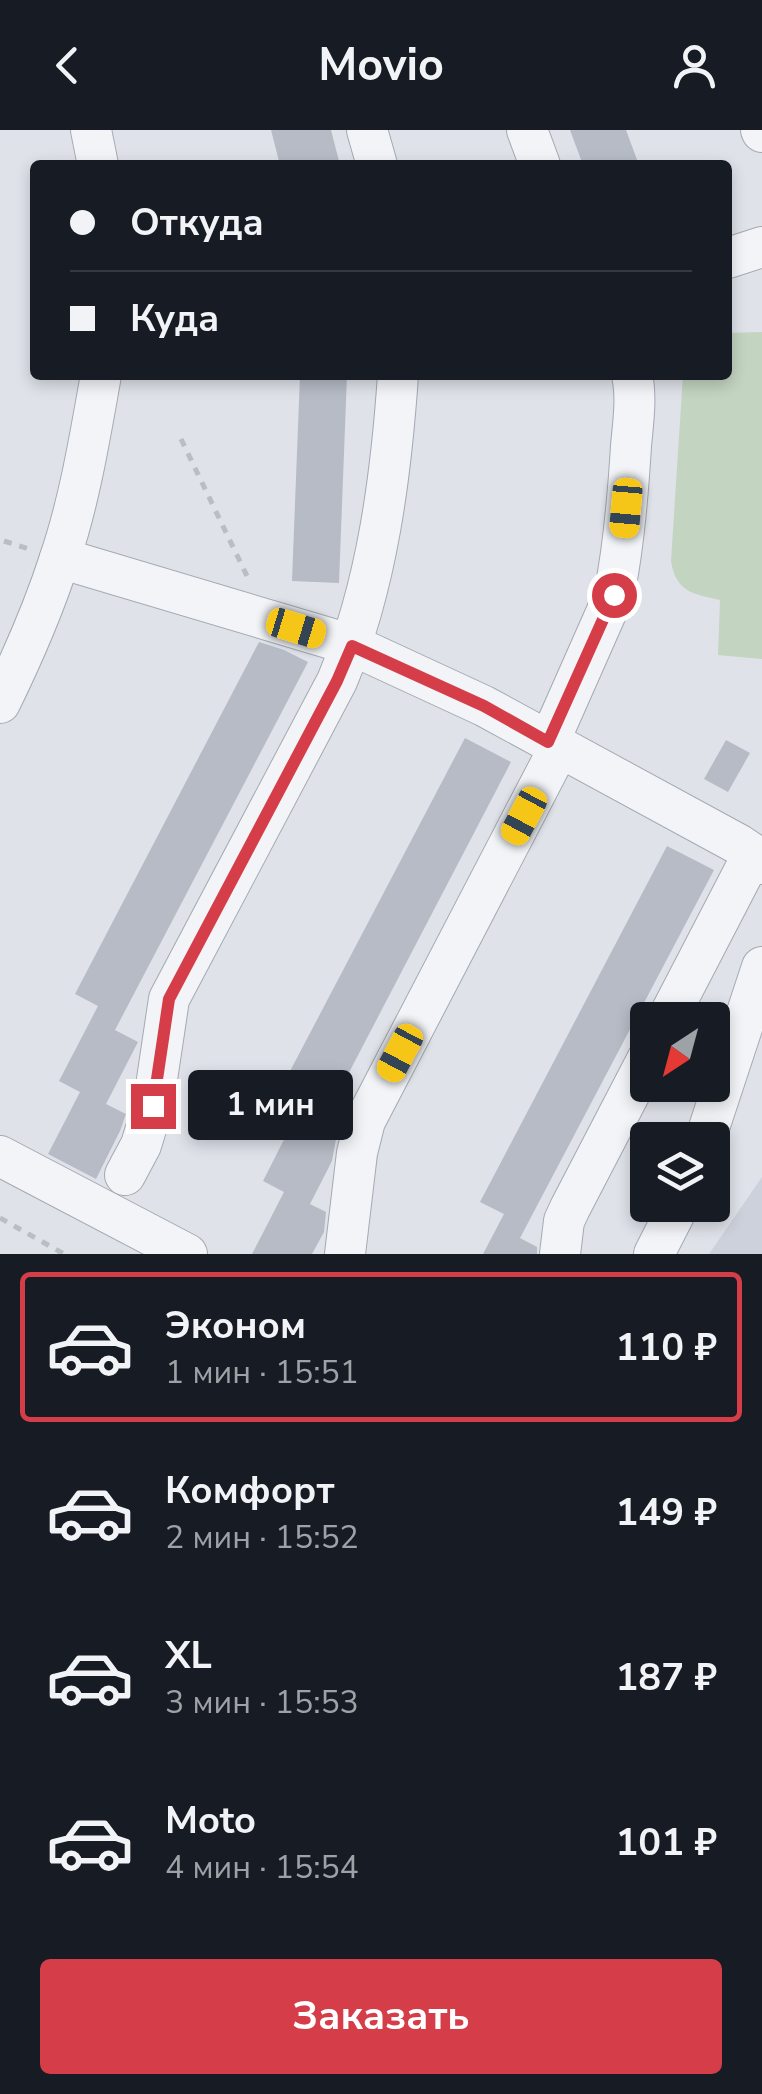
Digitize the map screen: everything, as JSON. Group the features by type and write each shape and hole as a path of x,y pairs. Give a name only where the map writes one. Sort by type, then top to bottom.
{"street":[{"path":"91,130 97,160"},
{"path":"367,130 376,160"},
{"path":"527,130 538,160"},
{"path":"732,257 762,247"},
{"path":"0,702 23,656 60,558 101,380"},
{"path":"124,1175 140,1145 153,1106 169,999 352,646 377,537 393,443 398,380"},
{"path":"346,1254 357,1152 365,1121 554,745 614,595 629,485 633,380"},
{"path":"60,558 352,646 484,706 757,859 677,1002"},
{"path":"710,1122 762,967"},
{"path":"560,1254 564,1221 630,1093"},
{"path":"0,1156 187,1254"},
{"path":"654,1254 670,1222"}],"path":[{"path":"181,440 267,619"},
{"path":"0,1218 64,1254"}],"shaded area":[{"path":"762,1177 762,1254 709,1254"}],"green space":[{"path":"762,332 762,659 718,655 720,600 687,590 677,579 671,561 683,380 732,380 732,333"}],"building":[{"path":"271,130 331,130 339,160 279,160"},
{"path":"570,130 626,130 637,160 581,160"},
{"path":"300,380 347,380 339,583 292,581"},
{"path":"259,642 308,662 115,1030 138,1042 106,1104 126,1114 96,1179 48,1154 80,1092 59,1081 98,1006 75,994"},
{"path":"465,738 511,762 319,1130 336,1139 332,1161 310,1204 326,1212 324,1232 312,1254 252,1254 284,1192 263,1181 301,1106 278,1094"},
{"path":"726,740 750,753 728,792 704,779"},
{"path":"667,846 714,870 644,1002 630,1002 630,1029 520,1238 537,1247 537,1254 483,1254 504,1214 480,1202"}],"route":[{"path":"153,1106 169,999 352,646 484,706 548,742 614,595"}]}
